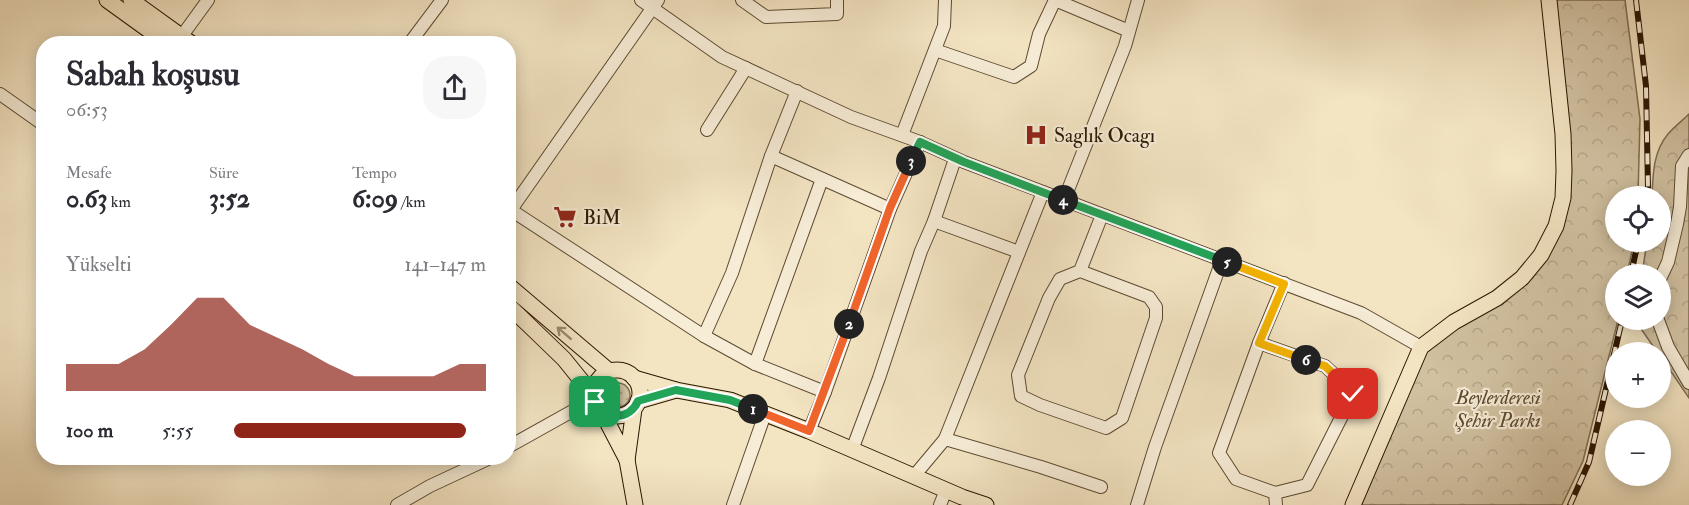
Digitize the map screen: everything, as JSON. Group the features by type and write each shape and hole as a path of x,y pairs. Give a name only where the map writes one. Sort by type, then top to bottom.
{"main road":[{"path":"107,0 169,36"},
{"path":"131,0 172,36"},
{"path":"1353,505 1421,347 1455,322 1497,298 1522,278 1541,255 1556,226 1563,198 1563,134 1549,0"},
{"path":"516,292 609,371"},
{"path":"516,313 564,358 608,415 627,414 636,405 676,390"},
{"path":"635,505 627,460 597,402 596,381 609,371 625,371 634,378 676,390 730,400 986,505"},
{"path":"627,460 640,389 634,378"}],"street":[{"path":"183,36 208,0"},
{"path":"415,36 442,0"},
{"path":"641,0 655,4 722,57 852,117 920,142 956,159 1361,313 1421,347"},
{"path":"742,0 766,17 837,14 837,0"},
{"path":"902,135 944,26 945,0"},
{"path":"935,50 1014,77 1030,66 1039,34 1055,0 1129,30"},
{"path":"1065,200 1121,57 1138,0"},
{"path":"516,203 655,4"},
{"path":"707,130 746,68"},
{"path":"704,336 732,273 771,156 797,91"},
{"path":"0,94 36,119"},
{"path":"809,431 890,208 920,142"},
{"path":"1667,264 1680,207 1682,166 1689,155"},
{"path":"771,156 890,208"},
{"path":"852,450 879,378 921,251 956,159"},
{"path":"755,364 822,179"},
{"path":"914,476 945,439 1042,192"},
{"path":"1080,271 1149,297 1156,307 1156,318 1122,418 1106,428 1021,396 1018,375 1049,298 1060,279 1080,271 1102,215"},
{"path":"516,216 704,336 755,364 825,392"},
{"path":"934,221 1019,252"},
{"path":"1137,505 1155,447 1222,260"},
{"path":"1259,343 1325,366 1353,394 1307,485 1276,499 1236,479 1219,453 1259,343 1284,284"},
{"path":"1662,330 1668,346 1689,383"},
{"path":"516,443 597,402"},
{"path":"733,505 765,414"},
{"path":"945,439 1101,487"},
{"path":"397,505 430,486 475,465"},
{"path":"940,505 946,490"}],"green space":[{"name":"Beylerderesi Şehir Parkı","path":"1549,0 1625,0 1640,119 1638,186 1605,186 1605,252 1632,252 1629,264 1605,264 1605,330 1616,330 1613,342 1605,342 1605,372 1583,461 1562,505 1353,505 1421,347 1522,278 1563,198"},
{"path":"1689,114 1689,398 1671,372 1671,342 1650,342 1642,330 1671,330 1671,264 1644,264 1645,252 1671,252 1671,186 1653,186 1659,148 1670,131"},
{"path":"618,383 627,386 630,395 627,404 618,407 609,404 606,395 609,386"}],"railway":[{"path":"1636,0 1646,86 1648,186"},
{"path":"1633,264 1636,252"},
{"path":"1570,505 1589,462 1620,330"}],"place":[{"name":"Saglık Ocagı","path":"1036,135"},
{"name":"BiM","path":"565,217"}],"route":[{"path":"595,402 602,412 620,416 632,411 638,401 676,390 730,400 809,431 890,208 920,142 964,162 1284,284 1259,343 1325,366 1353,394"}]}
